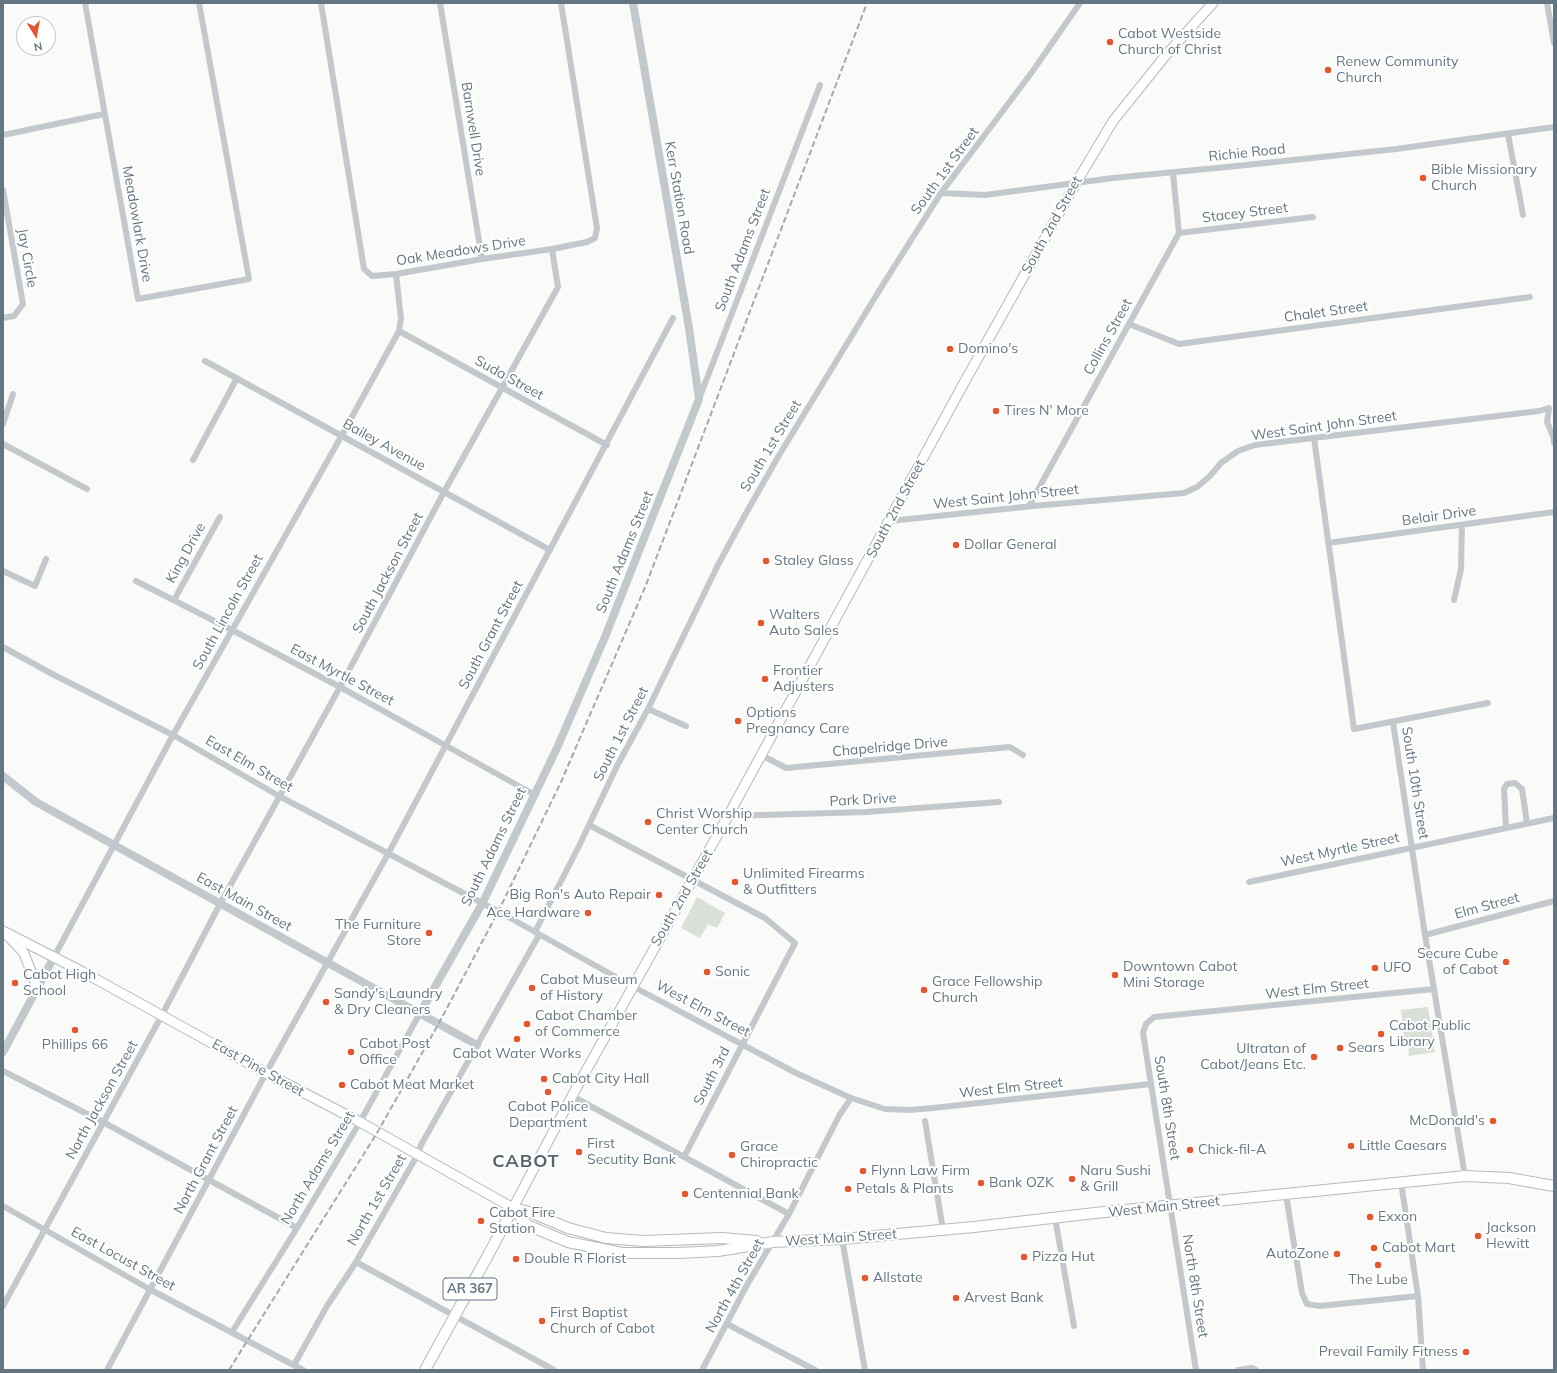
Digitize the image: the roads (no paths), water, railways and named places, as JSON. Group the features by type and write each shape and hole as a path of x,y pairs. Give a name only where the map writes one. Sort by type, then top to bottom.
{"main road":[{"name":"South 2nd Street","path":"572,1096 610,1030 632,986 728,816 962,387 1076,183 1113,121 1161,60 1213,3"},
{"name":"East Pine Street","path":"3,931 360,1122 513,1208"},
{"path":"3,931 24,953 38,990"},
{"name":"AR 367","path":"425,1370 572,1096"},
{"name":"West Main Street","path":"513,1208 530,1212 568,1228 606,1238 642,1241 722,1238 773,1242 943,1230 1465,1176 1509,1178 1554,1186"}],"street":[{"name":"Meadowlark Drive","path":"85,3 138,299 249,279 199,3"},
{"name":"Oak Meadows Drive","path":"321,3 364,269 372,276 396,274 552,248 587,242 595,238 597,228 561,3"},
{"name":"Barnwell Drive","path":"440,3 482,259"},
{"name":"Kerr Station Road","path":"633,3 689,328 699,399"},
{"name":"South 1st Street","path":"477,1045 537,934 618,766 745,515 778,457 882,286 942,193 1030,75 1080,3"},
{"path":"1547,3 1554,43"},
{"name":"South Adams Street","path":"420,1014 482,904 557,748 605,637 673,467 820,85"},
{"path":"3,135 104,114"},
{"name":"Richie Road","path":"942,193 985,195 1076,183 1396,149 1554,127"},
{"path":"1508,134 1523,215"},
{"path":"1173,173 1179,233"},
{"name":"Jay Circle","path":"3,190 23,304 14,316 3,318"},
{"name":"Stacey Street","path":"1179,233 1313,217"},
{"name":"Collins Street","path":"1029,506 1179,233"},
{"name":"South Jackson Street","path":"220,904 340,687 444,492 558,287 552,248"},
{"name":"South Lincoln Street","path":"54,957 173,735 342,435 399,330 402,319 396,274"},
{"name":"Chalet Street","path":"1129,324 1179,344 1530,297"},
{"name":"South Grant Street","path":"328,963 607,445 673,318"},
{"name":"Suda Street","path":"399,330 607,445"},
{"name":"Bailey Avenue","path":"205,361 550,550"},
{"path":"193,460 237,378"},
{"path":"3,424 13,394"},
{"name":"West Saint John Street","path":"890,521 1029,506 1184,493 1197,487 1222,463 1238,451 1255,445 1540,411 1549,408 1547,422 1553,436 1554,443"},
{"name":"South 10th Street","path":"1314,438 1354,729 1393,722 1413,847 1425,935 1465,1176"},
{"path":"3,444 87,489"},
{"name":"Belair Drive","path":"1328,543 1554,512"},
{"name":"King Drive","path":"174,600 220,517"},
{"path":"1454,600 1461,569 1462,525"},
{"path":"3,571 34,586 46,558"},
{"name":"East Myrtle Street","path":"136,581 340,687 535,795"},
{"name":"East Elm Street","path":"3,647 173,735 280,796 482,904"},
{"path":"1393,722 1488,703"},
{"path":"648,709 686,726"},
{"name":"Chapelridge Drive","path":"761,755 786,768 1010,748 1023,755"},
{"name":"East Main Street","path":"3,776 36,802 477,1045"},
{"path":"1506,827 1504,789 1507,784 1515,783 1522,790 1527,823"},
{"name":"Park Drive","path":"728,816 866,812 999,802"},
{"name":"West Myrtle Street","path":"1249,882 1554,818"},
{"path":"589,826 692,881"},
{"name":"South 3rd","path":"684,1157 795,943 765,918 692,881"},
{"name":"Elm Street","path":"1425,935 1554,901"},
{"name":"North Jackson Street","path":"3,1306 46,1230 102,1122 162,1015 220,904"},
{"name":"West Elm Street","path":"482,904 796,1073 851,1098 885,1109 909,1110 933,1108 1151,1084"},
{"path":"3,1052 38,990 54,957"},
{"name":"North Grant Street","path":"107,1370 266,1073 328,963"},
{"name":"West Elm Street","path":"1154,1018 1434,989"},
{"name":"North Adams Street","path":"232,1332 297,1228 360,1122 420,1014"},
{"name":"South 8th Street","path":"1154,1018 1146,1024 1143,1033 1171,1206"},
{"name":"North 1st Street","path":"294,1365 327,1306 356,1262 418,1154 421,1145 477,1045"},
{"path":"3,1071 102,1122 297,1228"},
{"name":"West Main Street","path":"572,1096 789,1214"},
{"name":"North 4th Street","path":"702,1370 747,1285 789,1214 839,1116 851,1098"},
{"path":"925,1121 943,1230"},
{"path":"1401,1182 1418,1296 1423,1370"},
{"path":"1286,1194 1302,1293 1307,1304 1320,1306 1418,1296"},
{"name":"East Locust Street","path":"3,1206 151,1290 303,1370"},
{"name":"North 8th Street","path":"1171,1206 1196,1370"},
{"path":"1055,1218 1074,1326"},
{"path":"842,1238 864,1370"},
{"path":"356,1262 554,1370"},
{"path":"727,1324 815,1370"},
{"path":"1238,1370 1252,1368 1256,1370"}],"railway":[{"path":"229,1370 377,1133 439,1023 498,912 561,782 646,585 867,3"}],"place":[{"name":"Cabot Westside Church of Christ","path":"1110,42"},
{"name":"Renew Community Church","path":"1328,70"},
{"name":"Bible Missionary Church","path":"1423,178"},
{"name":"Domino's","path":"950,349"},
{"name":"Tires N' More","path":"996,411"},
{"name":"Dollar General","path":"956,545"},
{"name":"Staley Glass","path":"766,561"},
{"name":"Walters Auto Sales","path":"761,623"},
{"name":"Frontier Adjusters","path":"765,679"},
{"name":"Options Pregnancy Care","path":"738,721"},
{"name":"Christ Worship Center Church","path":"648,822"},
{"name":"Unlimited Firearms & Outfitters","path":"735,882"},
{"name":"Big Ron's Auto Repair","path":"659,895"},
{"name":"Ace Hardware","path":"588,913"},
{"name":"The Furniture Store","path":"429,933"},
{"name":"Secure Cube of Cabot","path":"1506,962"},
{"name":"UFO","path":"1375,968"},
{"name":"Sonic","path":"707,972"},
{"name":"Downtown Cabot Mini Storage","path":"1115,975"},
{"name":"Cabot High School","path":"15,983"},
{"name":"Cabot Museum of History","path":"532,988"},
{"name":"Grace Fellowship Church","path":"924,990"},
{"name":"Sandy's Laundry & Dry Cleaners","path":"326,1002"},
{"name":"Cabot Chamber of Commerce","path":"527,1024"},
{"name":"Phillips 66","path":"75,1030"},
{"name":"Cabot Public Library","path":"1381,1034"},
{"name":"Cabot Water Works","path":"517,1039"},
{"name":"Sears","path":"1340,1048"},
{"name":"Cabot Post Office","path":"351,1052"},
{"name":"Ultratan of Cabot/Jeans Etc.","path":"1314,1057"},
{"name":"Cabot City Hall","path":"544,1079"},
{"name":"Cabot Meat Market","path":"342,1085"},
{"name":"Cabot Police Department","path":"548,1092"},
{"name":"McDonald's","path":"1493,1121"},
{"name":"Little Caesars","path":"1351,1146"},
{"name":"Chick-fil-A","path":"1190,1150"},
{"name":"First Secutity Bank","path":"579,1152"},
{"name":"Grace Chiropractic","path":"732,1155"},
{"name":"Flynn Law Firm","path":"863,1171"},
{"name":"Naru Sushi & Grill","path":"1072,1179"},
{"name":"Bank OZK","path":"981,1183"},
{"name":"Petals & Plants","path":"848,1189"},
{"name":"Centennial Bank","path":"685,1194"},
{"name":"Exxon","path":"1370,1217"},
{"name":"Cabot Fire Station","path":"481,1221"},
{"name":"Jackson Hewitt","path":"1478,1236"},
{"name":"Cabot Mart","path":"1374,1248"},
{"name":"AutoZone","path":"1337,1254"},
{"name":"Pizza Hut","path":"1024,1257"},
{"name":"Double R Florist","path":"516,1259"},
{"name":"The Lube","path":"1378,1265"},
{"name":"Allstate","path":"865,1278"},
{"name":"Arvest Bank","path":"956,1298"},
{"name":"First Baptist Church of Cabot","path":"542,1321"},
{"name":"Prevail Family Fitness","path":"1466,1352"}],"district":[{"name":"CABOT","path":"526,1162"}]}
